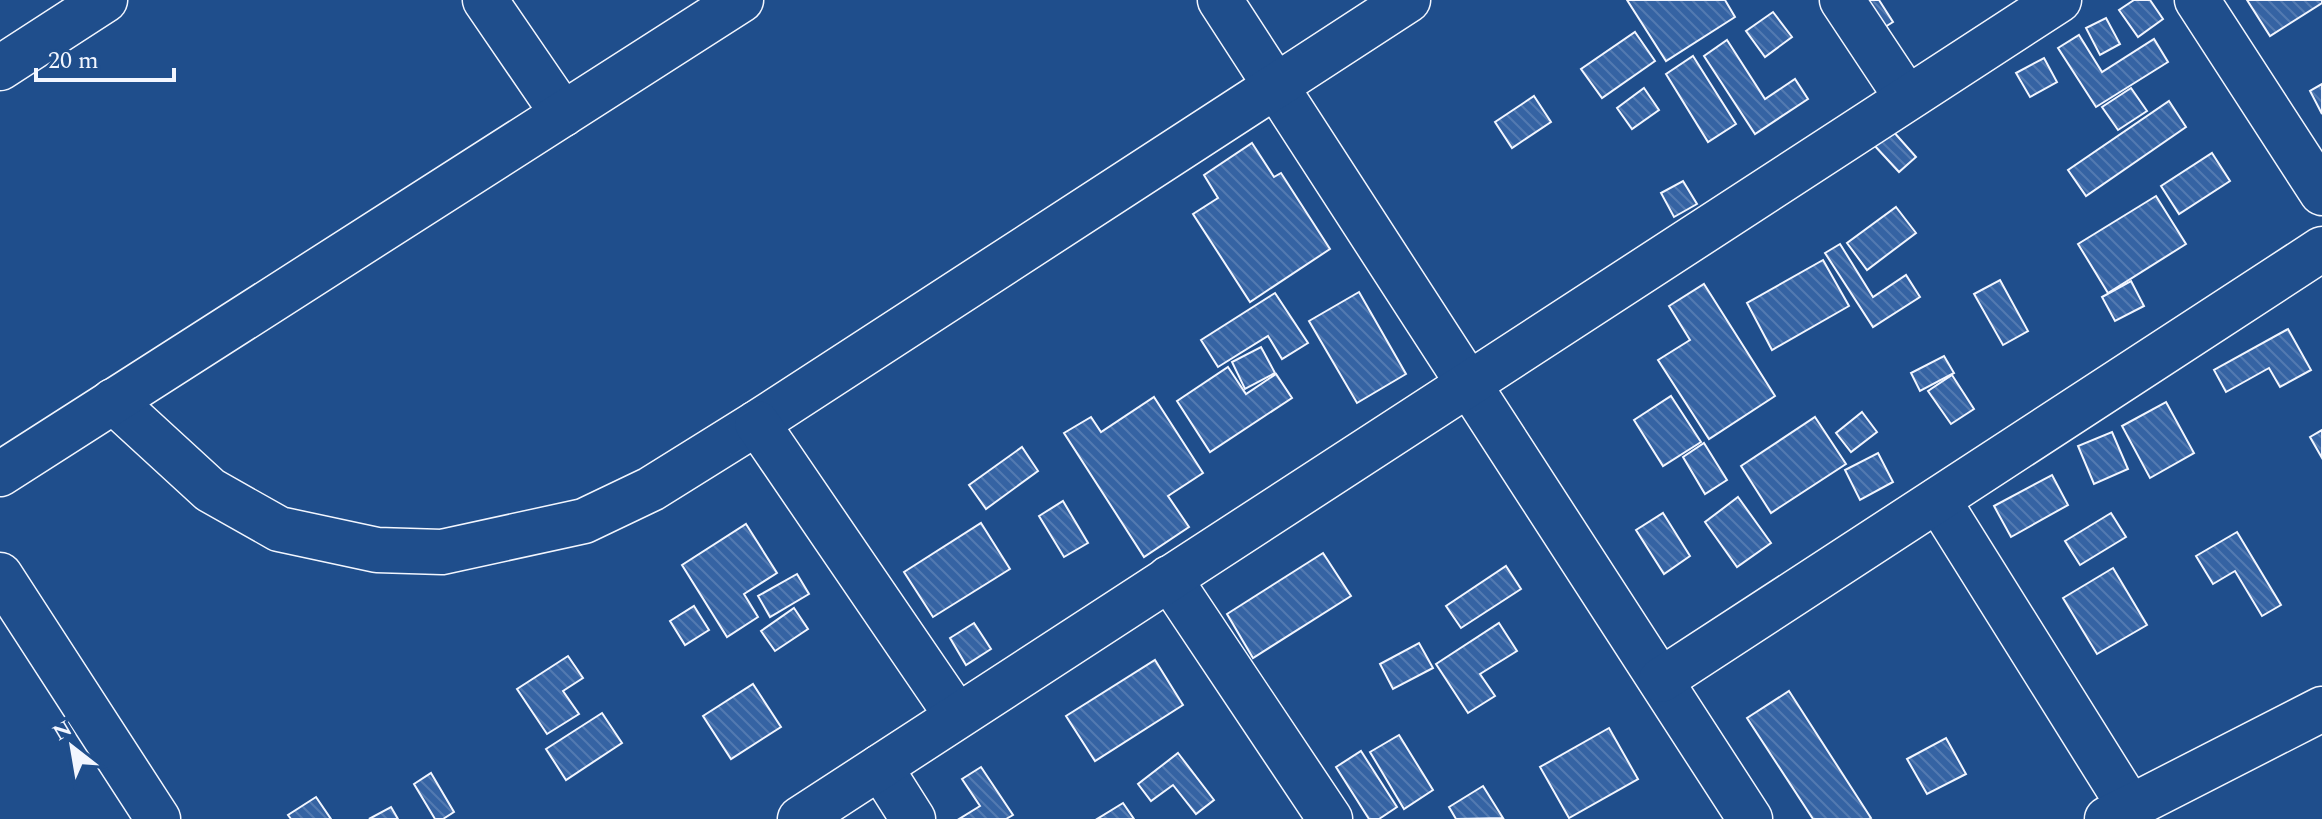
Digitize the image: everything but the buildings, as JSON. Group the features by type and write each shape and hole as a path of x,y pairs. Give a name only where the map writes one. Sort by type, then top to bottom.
{"street":[{"path":"0,68 105,0"},
{"path":"485,0 563,114"},
{"path":"0,474 741,0"},
{"path":"1220,0 1750,819"},
{"path":"113,401 210,490 279,529 377,550 442,552 584,521 651,489 757,423 1408,0"},
{"path":"1842,0 1907,98"},
{"path":"800,819 2059,0"},
{"path":"2197,0 2322,193"},
{"path":"1661,680 2322,249"},
{"path":"757,423 957,716"},
{"path":"1938,500 2118,813 2322,709"},
{"path":"0,575 158,819"},
{"path":"1169,578 1330,819"},
{"path":"880,767 913,819"}]}
